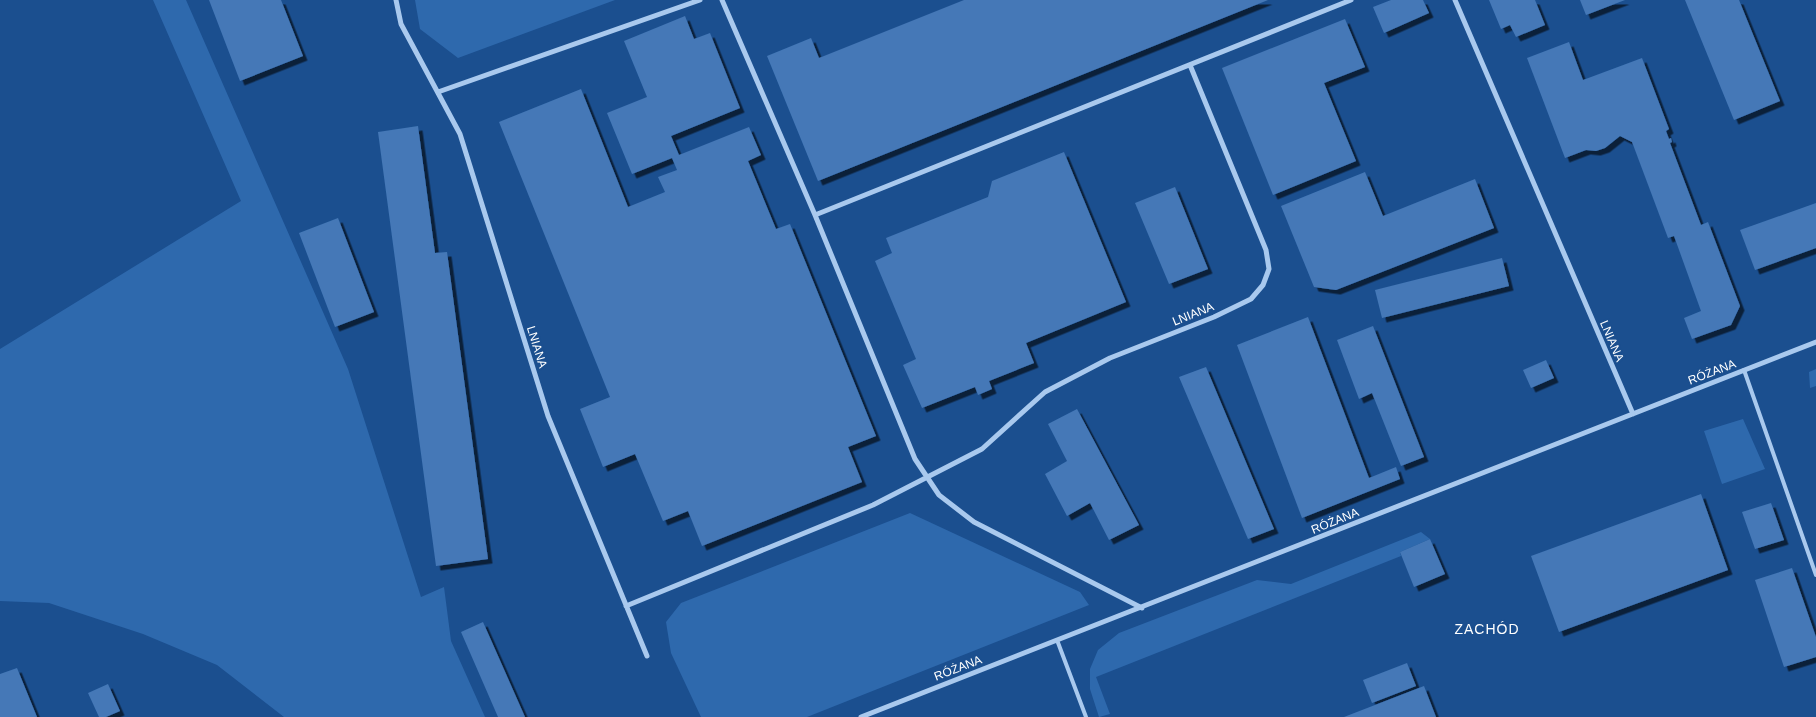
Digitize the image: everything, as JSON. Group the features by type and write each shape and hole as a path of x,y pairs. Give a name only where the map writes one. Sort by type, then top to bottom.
{"street":[{"name":"LNIANA","path":"396,0 402,24 460,134 548,416 647,656"},
{"path":"438,92 700,0"},
{"path":"722,0 816,215 915,459 939,495 974,522 1142,608"},
{"path":"816,215 1351,0"},
{"name":"LNIANA","path":"1455,0 1633,414"},
{"name":"LNIANA","path":"626,606 873,506 982,449 1045,392 1110,358 1214,317 1250,299 1263,285 1269,269 1266,250 1190,65"},
{"name":"RÓŻANA","path":"860,717 1142,608 1816,342"}],"lane":[{"path":"1744,370 1816,575"},
{"path":"1057,640 1086,717"}],"shaded area":[{"path":"153,0 186,0 348,369 421,597 444,587 451,641 485,717 284,717 217,665 143,634 49,603 0,601 0,349 241,201"},
{"path":"415,0 615,0 458,58 420,29"},
{"path":"1816,369 1816,386 1810,388 1809,372"},
{"path":"1743,419 1765,469 1722,484 1704,431"},
{"path":"910,513 1080,592 1089,605 807,717 701,717 671,653 666,622 681,603"},
{"path":"1421,532 1430,539 1400,552 1401,556 1096,677 1110,714 1099,717 1090,689 1090,669 1098,650 1119,633 1257,580 1291,584"}],"building":[{"path":"209,0 281,0 303,56 240,81"},
{"path":"964,0 1268,0 818,181 767,56 811,38 819,58"},
{"path":"1391,0 1423,0 1429,13 1384,33 1373,7"},
{"path":"1489,0 1535,0 1545,25 1516,37 1510,25 1501,29"},
{"path":"1580,0 1625,0 1586,15"},
{"path":"1685,0 1739,0 1780,101 1734,120"},
{"path":"685,16 694,39 710,33 740,108 671,136 679,155 749,127 761,155 748,161 776,229 790,224 876,436 848,447 862,482 702,546 688,511 663,521 635,454 603,467 580,409 610,397 499,122 581,89 628,207 665,192 658,177 677,170 672,158 632,174 607,113 647,97 624,41"},
{"path":"1345,19 1365,67 1324,83 1356,161 1273,195 1222,68"},
{"path":"1569,42 1583,80 1642,58 1669,129 1666,131 1669,139 1671,138 1672,142 1670,143 1701,225 1708,222 1740,306 1731,325 1692,339 1684,318 1701,311 1674,236 1668,238 1632,142 1620,136 1605,148 1596,151 1586,150 1565,158 1527,58"},
{"path":"418,126 435,253 447,252 488,559 436,566 378,132"},
{"path":"1064,152 1126,302 1026,343 1034,363 989,381 992,389 978,395 975,387 922,408 903,365 916,359 875,261 892,253 886,238 988,197 992,181"},
{"path":"1365,172 1383,216 1475,179 1494,228 1336,290 1314,287 1281,206"},
{"path":"1175,187 1208,269 1169,284 1135,203"},
{"path":"1816,203 1816,248 1755,270 1740,230"},
{"path":"338,218 374,312 335,327 299,233"},
{"path":"1502,258 1509,286 1382,318 1375,290"},
{"path":"1308,317 1369,478 1396,467 1400,479 1302,518 1237,345"},
{"path":"1373,326 1424,457 1401,466 1372,393 1359,399 1337,340"},
{"path":"1546,360 1554,378 1531,388 1523,370"},
{"path":"1206,367 1274,529 1248,539 1179,377"},
{"path":"1077,409 1139,525 1109,540 1090,503 1067,516 1045,474 1067,461 1048,424"},
{"path":"1701,494 1728,570 1559,632 1531,556"},
{"path":"1771,503 1784,540 1755,549 1742,512"},
{"path":"1430,539 1445,574 1414,587 1400,552"},
{"path":"1792,568 1816,637 1816,657 1784,667 1755,580"},
{"path":"483,622 525,717 498,717 461,632"},
{"path":"1407,663 1416,686 1372,703 1363,680"},
{"path":"17,668 37,717 0,717 0,674"},
{"path":"108,684 120,711 106,717 99,717 88,693"},
{"path":"1424,686 1436,717 1344,717"}],"district":[{"name":"ZACHÓD","path":"1487,629"}]}
